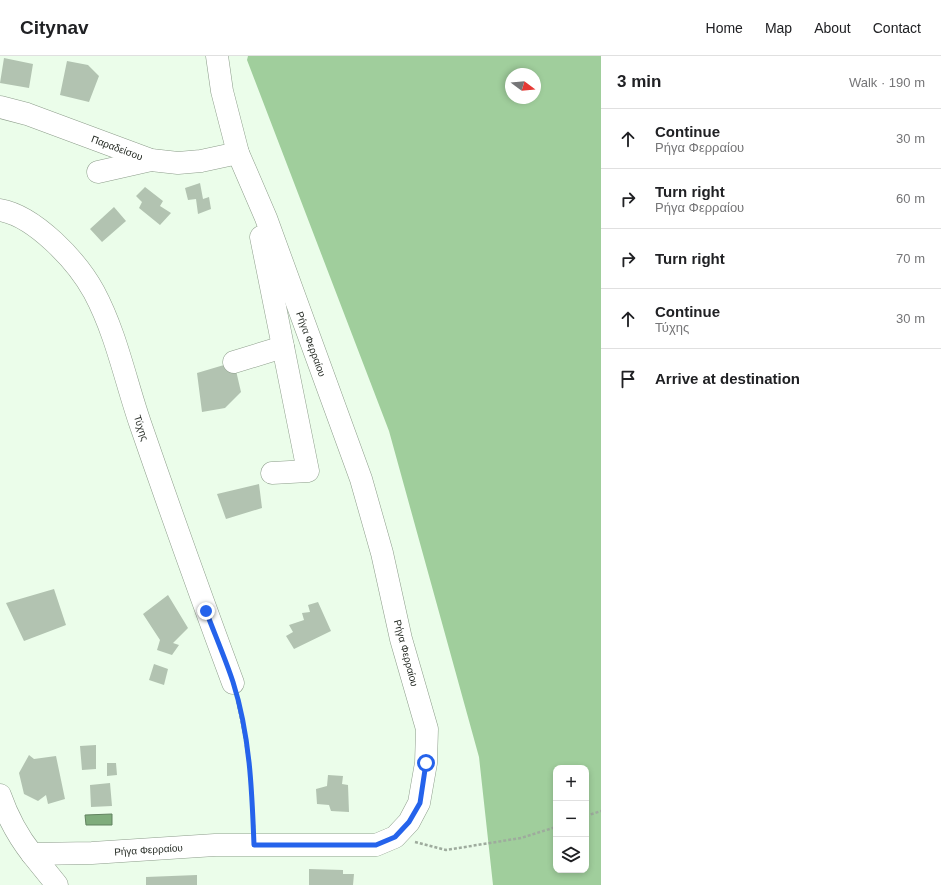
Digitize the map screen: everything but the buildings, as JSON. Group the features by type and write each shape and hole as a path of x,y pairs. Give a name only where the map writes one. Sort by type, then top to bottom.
{"street":[{"name":"Ρήγα Φερραίου","path":"32,854 92,853 187,847 254,845 376,845 395,837 409,822 420,803 426,763 427,729 401,639 382,553 361,479 243,162 222,91 217,56"},
{"name":"Παραδείσου","path":"0,107 28,114 151,160 178,163 201,161 243,162"},
{"path":"98,172 151,160"},
{"path":"243,162 308,471 272,473"},
{"name":"Τύχης","path":"0,210 23,218 48,237 66,254 93,291 118,348 135,408 233,683"},
{"path":"234,362 283,347"},
{"path":"0,795 8,818 18,836 56,885"}],"path":[{"path":"233,683 246,739 250,770 254,845"},
{"path":"589,815 601,811"},
{"path":"395,837 446,850 521,838 553,827"}],"shaded area":[{"path":"248,56 601,56 601,885 493,885 479,757 389,431 247,60"},
{"path":"112,814 112,825 86,825 85,815"}],"route":[{"path":"206,611 233,683 246,739 252,786 254,845 376,845 395,837 409,822 420,803 426,763"}]}
